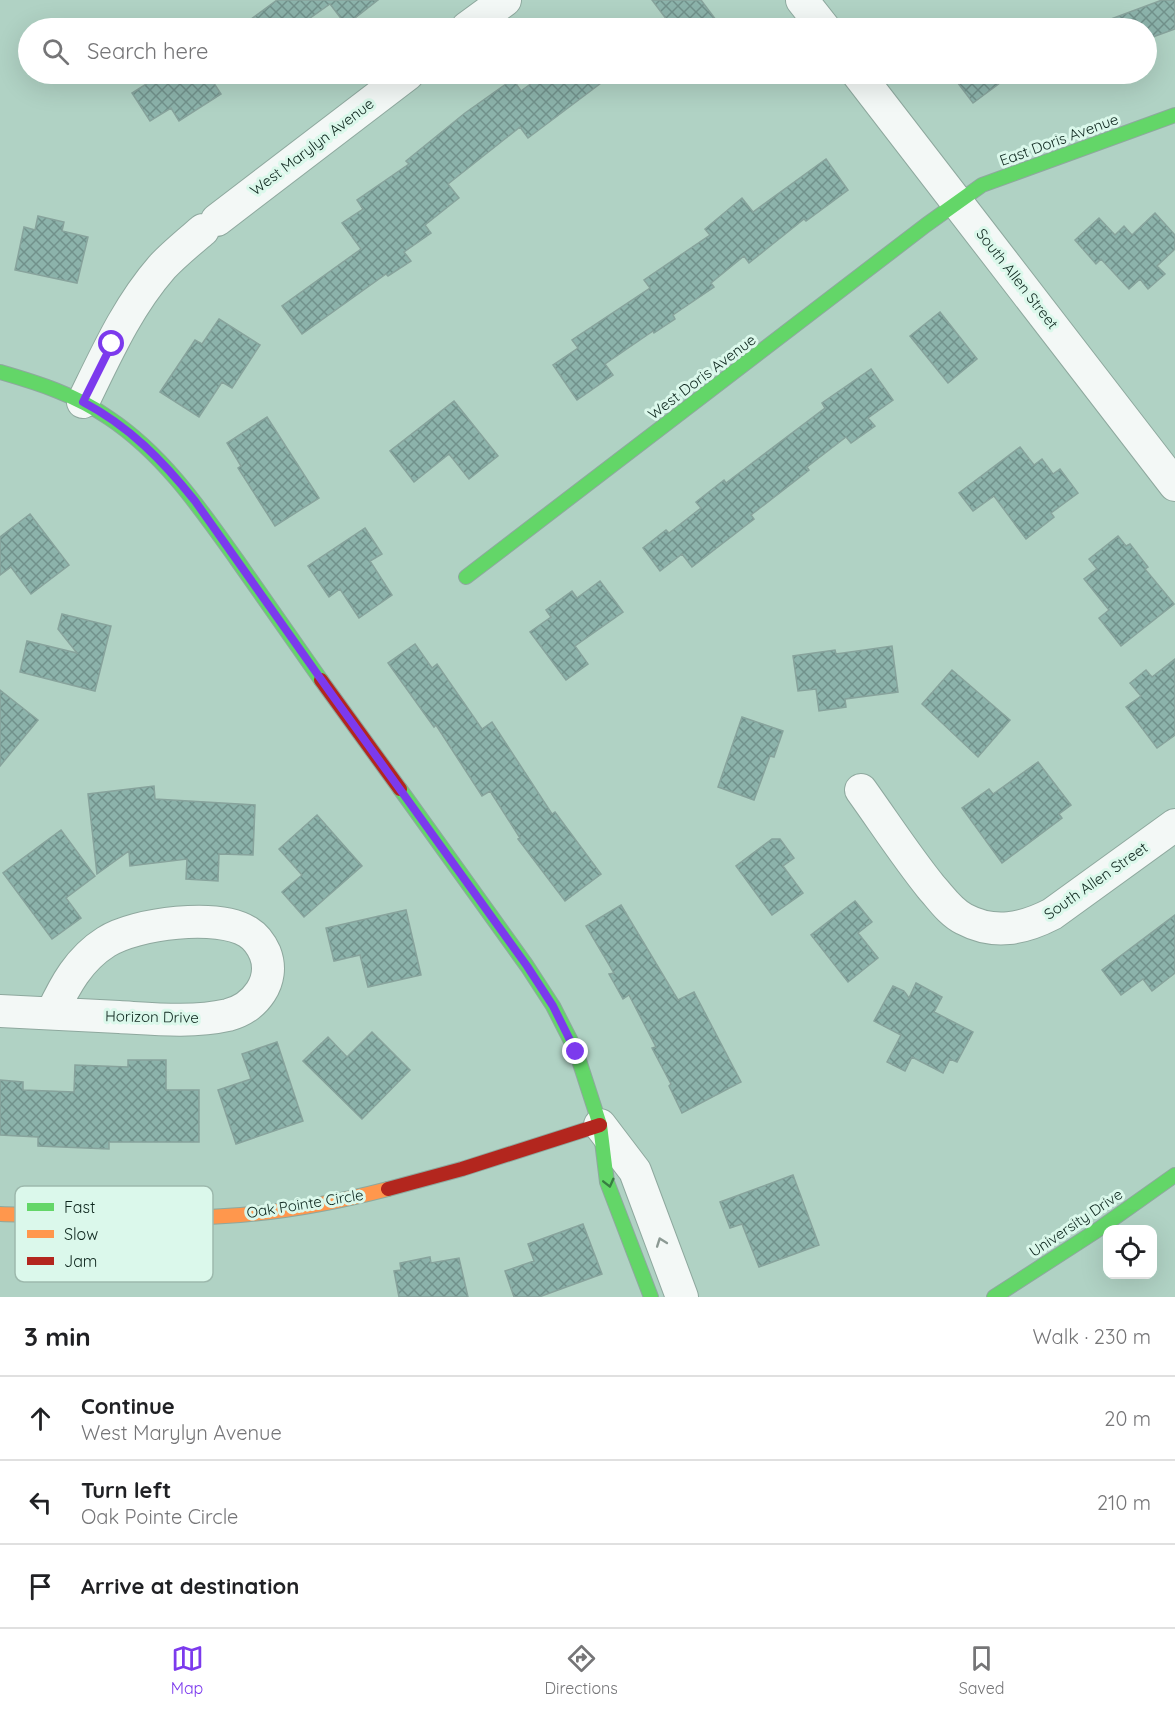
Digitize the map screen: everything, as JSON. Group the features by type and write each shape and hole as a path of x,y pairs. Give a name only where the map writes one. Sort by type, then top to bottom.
{"street":[{"path":"481,18 505,0"},
{"path":"802,0 816,18"},
{"name":"West Marylyn Avenue","path":"83,402 139,297 163,266 210,225 395,84"},
{"name":"South Allen Street","path":"866,84 1175,485"},
{"name":"East Doris Avenue","path":"957,202 982,185 1175,115"},
{"name":"West Doris Avenue","path":"466,577 957,202"},
{"path":"0,372 46,385 102,411 124,426 147,447 189,494 527,966 553,1006 576,1052 600,1125 607,1182 651,1297"},
{"name":"South Allen Street","path":"861,790 918,870 950,908 964,919 996,929 1032,924 1052,914 1175,825"},
{"name":"Horizon Drive","path":"0,1011 162,1020 210,1018 230,1014 252,1002 264,987 268,968 266,956 256,938 236,927 177,922 138,928 121,933 86,958 72,974 52,1013"},
{"path":"600,1125 635,1171 682,1297"},
{"name":"Oak Pointe Circle","path":"213,1216 291,1208 366,1196 435,1178 600,1125"},
{"name":"University Drive","path":"994,1297 1096,1231 1175,1175"},
{"name":"Oak Pointe Circle","path":"0,1214 15,1214"}],"building":[{"path":"277,0 378,0 355,18 341,18 330,4 310,18 253,18"},
{"path":"652,0 701,0 714,18 666,18"},
{"path":"1162,0 1175,0 1175,29 1157,35 1157,18 1114,18"},
{"path":"146,84 214,84 221,94 179,121 171,108 150,121 132,93"},
{"path":"506,84 516,84 521,91 530,84 600,84 528,138 520,127 448,184 459,198 425,225 431,233 404,252 411,261 388,276 386,274 302,334 282,306 361,249 342,223 363,209 357,200 409,164 406,161 465,113"},
{"path":"959,84 999,84 973,103"},
{"path":"826,159 848,190 806,221 804,219 749,263 744,256 711,283 714,287 673,315 675,319 654,333 653,331 605,364 613,375 577,400 553,365 578,348 572,340 650,288 644,280 710,235 705,229 742,198 753,212"},
{"path":"1155,213 1175,235 1175,249 1157,266 1165,274 1148,289 1140,279 1129,289 1101,259 1096,264 1075,240 1099,218 1115,235 1124,226 1132,235"},
{"path":"38,216 64,222 62,231 88,237 77,283 15,270 24,227 35,230"},
{"path":"940,312 977,359 948,383 910,336"},
{"path":"219,319 260,345 232,388 222,382 199,417 160,392 195,340 202,344"},
{"path":"871,369 893,400 868,418 875,426 851,443 846,437 807,467 809,470 751,515 754,519 692,567 682,554 660,571 643,548 666,530 669,533 701,508 696,502 724,480 726,483 825,408 822,403"},
{"path":"454,401 498,456 469,479 449,454 414,482 390,451"},
{"path":"267,417 319,498 275,526 238,468 241,466 227,443"},
{"path":"1020,447 1034,465 1042,459 1053,474 1060,469 1078,493 1051,513 1054,517 1026,539 994,496 973,511 959,493"},
{"path":"30,514 69,565 31,594 11,567 0,575 0,537"},
{"path":"365,528 382,554 370,561 392,595 359,618 340,589 329,597 308,566"},
{"path":"1118,536 1126,546 1130,544 1148,567 1145,569 1174,604 1121,646 1099,618 1109,610 1084,579 1097,569 1089,559"},
{"path":"600,581 623,612 575,646 588,664 566,680 530,632 551,617 546,610 572,591 577,598"},
{"path":"62,614 111,626 95,691 20,672 27,641 77,653 58,629"},
{"path":"415,644 432,668 437,664 482,729 492,722 552,814 555,812 601,874 565,901 518,839 520,838 490,791 482,796 436,725 434,727 388,663"},
{"path":"892,646 898,692 845,699 846,707 819,711 816,689 798,691 793,656 835,650 836,654"},
{"path":"1175,659 1175,735 1157,748 1126,707 1141,696 1130,683 1146,670 1152,677"},
{"path":"952,670 1010,720 978,757 922,704"},
{"path":"0,690 38,720 0,766"},
{"path":"742,717 783,731 774,757 770,756 754,800 718,787"},
{"path":"1038,762 1071,805 1059,814 1062,818 1002,863 962,808 989,789 993,794"},
{"path":"154,786 155,799 255,805 253,855 219,854 218,881 186,879 187,859 130,866 129,851 97,874 88,794"},
{"path":"317,815 362,866 304,917 282,892 302,875 279,849"},
{"path":"61,830 95,876 66,898 81,918 52,939 3,873"},
{"path":"772,839 780,839 794,858 783,866 803,893 772,915 736,866"},
{"path":"855,901 872,922 858,933 878,958 848,982 811,935"},
{"path":"621,905 678,1000 694,992 741,1082 682,1113 669,1086 671,1084 652,1048 656,1047 629,995 623,999 609,974 614,973 586,926"},
{"path":"406,910 421,975 368,987 360,955 334,961 326,928"},
{"path":"1175,915 1175,973 1152,991 1143,979 1121,995 1102,970"},
{"path":"916,983 942,997 934,1012 973,1032 957,1062 950,1059 943,1073 912,1057 905,1071 887,1062 901,1035 874,1021 893,986 904,991 909,998"},
{"path":"372,1032 410,1070 362,1119 303,1061 328,1037 347,1057"},
{"path":"277,1042 303,1121 236,1144 218,1090 251,1079 242,1054"},
{"path":"128,1060 166,1060 166,1090 199,1090 199,1142 109,1142 109,1149 38,1146 38,1137 0,1135 0,1080 23,1082 23,1090 74,1092 75,1065 128,1067"},
{"path":"793,1175 819,1245 759,1267 742,1224 730,1228 720,1202"},
{"path":"583,1224 602,1274 539,1297 514,1297 505,1271 534,1261 528,1244"},
{"path":"430,1257 431,1263 459,1258 468,1297 399,1297 394,1271 401,1270 400,1263"}],"traffic: fast":[{"path":"466,577 926,225 982,185 1175,115"},
{"path":"0,372 70,396 109,418 147,448 209,521 321,680"},
{"path":"400,789 527,966 553,1006 576,1051 600,1125 607,1182 651,1297"},
{"path":"994,1297 1096,1231 1175,1175"}],"traffic: slow":[{"path":"213,1216 307,1207 388,1189"},
{"path":"0,1214 15,1214"}],"traffic: jam":[{"path":"321,680 400,789"},
{"path":"388,1189 462,1169 600,1125"}],"route":[{"path":"112,344 83,402 102,411 124,426 171,471 195,501 527,966 553,1006 576,1052"}]}
